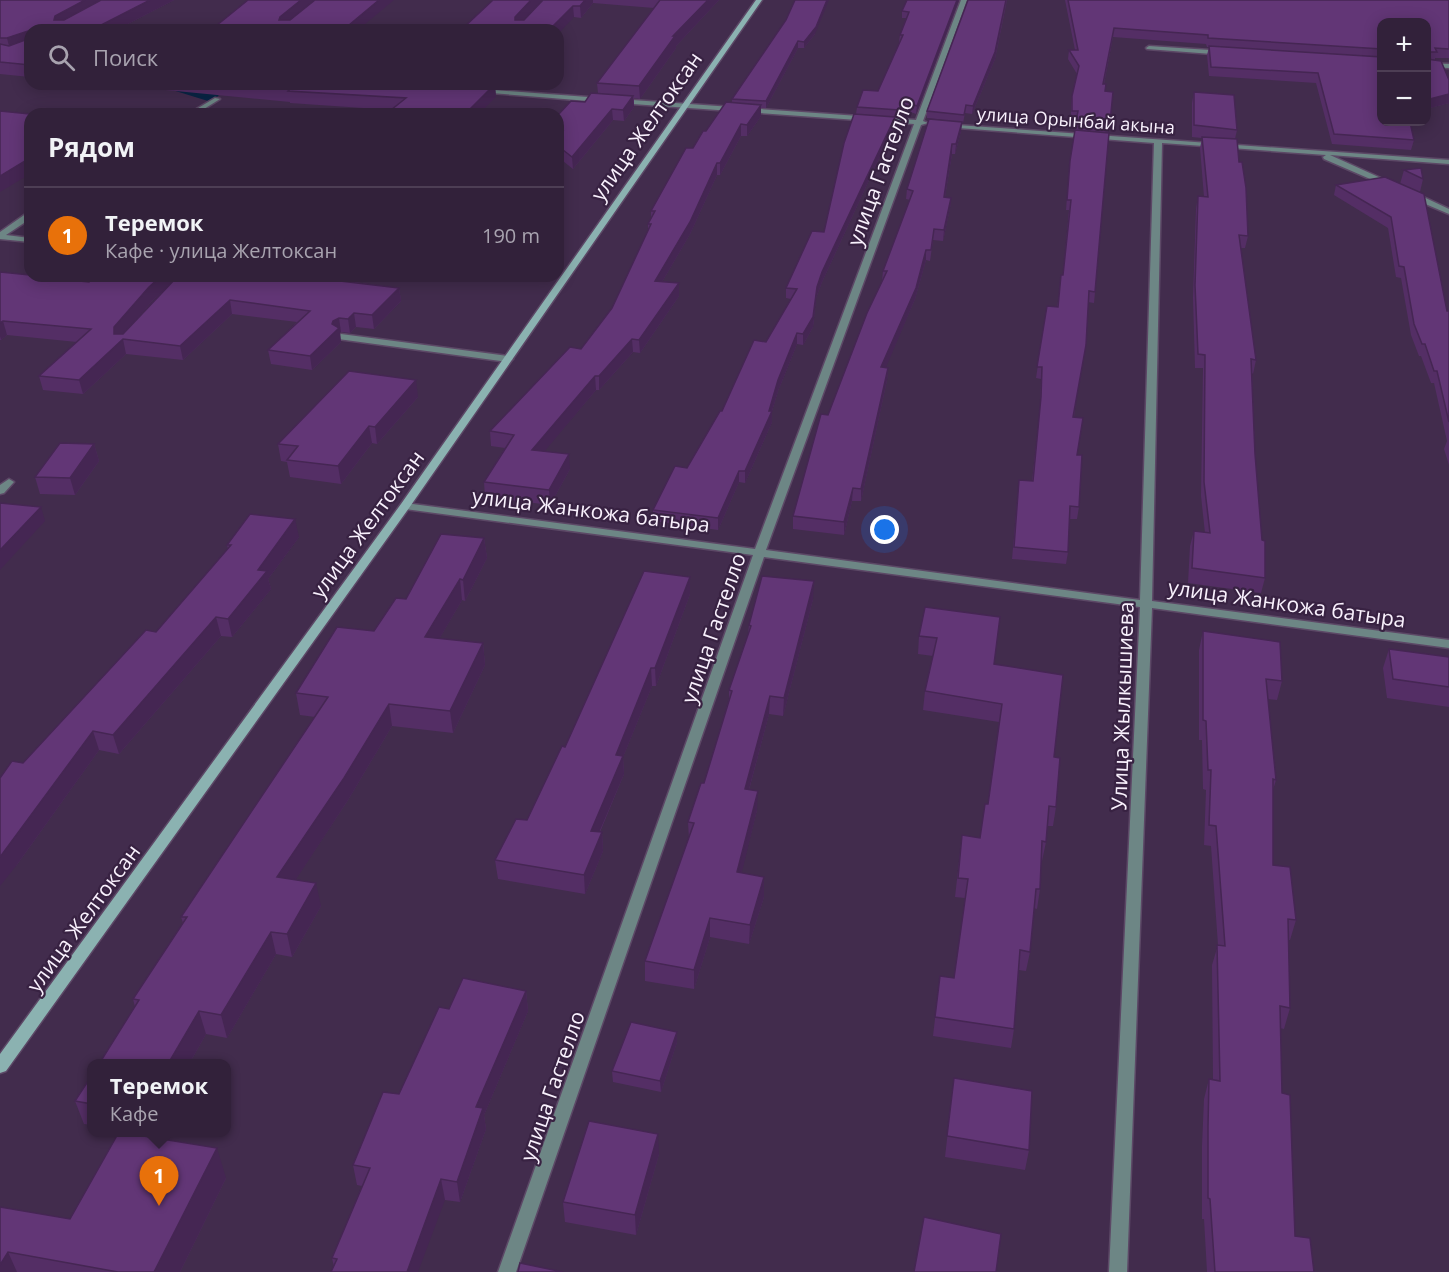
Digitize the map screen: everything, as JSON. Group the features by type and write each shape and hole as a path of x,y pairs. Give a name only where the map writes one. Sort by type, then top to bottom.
{"main road":[{"name":"улица Желтоксан","path":"564,278 759,0"},
{"name":"улица Желтоксан","path":"0,1066 405,506 562,282"}],"street":[{"name":"улица Гастелло","path":"507,1272 760,551 964,0"},
{"path":"1149,48 1231,53"},
{"path":"1431,65 1449,66"},
{"name":"улица Орынбай акына","path":"469,90 1449,162"},
{"path":"201,108 217,99"},
{"name":"Улица Жылкышиева","path":"1118,1272 1146,604 1158,141"},
{"path":"1318,152 1395,187"},
{"path":"1406,192 1449,212"},
{"path":"0,237 24,219"},
{"path":"0,237 24,239"},
{"path":"341,337 508,359"},
{"path":"0,491 9,482"},
{"name":"улица Жанкожа батыра","path":"405,506 760,551 1449,644"}],"building":[{"path":"0,0 85,0 55,16 54,20 64,20 101,0 150,0 103,24 24,24 24,32 0,38"},
{"path":"248,0 301,0 279,20 290,20 315,0 379,0 350,24 218,24"},
{"path":"493,0 531,0 515,17 515,20 524,20 543,0 585,0 580,6 573,6 555,24 467,24"},
{"path":"660,0 708,0 673,36 675,36 639,86 597,83"},
{"path":"795,0 827,0 816,27 804,42 798,41 766,101 732,99 786,20"},
{"path":"907,0 957,0 917,106 903,101 899,110 857,107 863,90 878,91 903,35 900,35 909,12 902,11"},
{"path":"968,0 1006,0 995,52 973,106 966,105 964,115 927,111"},
{"path":"1068,0 1449,0 1449,49 1435,48 1437,52 1431,52 1431,18 1377,18 1377,49 1208,38 1208,35 1114,28 1103,84 1106,84 1105,91 1113,92 1110,123 1076,121 1078,111 1072,111 1072,96 1079,66 1069,50 1078,50"},
{"path":"24,40 24,64 0,62 0,44 9,46"},
{"path":"1209,46 1377,57 1377,126 1411,126 1414,140 1334,134 1318,73 1211,67"},
{"path":"1431,60 1441,61 1449,80 1449,94 1431,99"},
{"path":"489,90 471,108 394,108 406,98 288,91"},
{"path":"1194,92 1234,95 1237,130 1194,125"},
{"path":"591,93 633,96 623,110 612,109 572,157 564,151 564,109 571,101 585,102"},
{"path":"726,102 761,105 747,125 741,124 720,163 717,163 690,222 655,281 679,283 639,340 632,339 599,376 595,376 532,450 569,454 549,490 484,482 514,435 490,431 570,347 581,349 612,308 651,224 648,224 655,211 651,211 686,148 693,148"},
{"path":"0,111 24,113 24,162 0,176"},
{"path":"854,114 895,117 822,272 817,287 813,317 803,334 797,333 778,380 769,411 772,411 745,471 739,471 718,518 653,510 675,466 687,468 722,411 754,340 766,342 797,289 786,288 812,231 824,232 844,143"},
{"path":"929,119 962,122 956,144 952,144 944,197 951,198 944,230 934,229 931,250 926,250 916,288 881,367 888,368 861,489 853,488 844,522 793,516 821,414 828,415 867,313 887,271 883,271 913,191 907,189"},
{"path":"1075,130 1109,133 1095,292 1089,291 1086,345 1073,417 1083,418 1077,455 1082,455 1079,507 1070,506 1068,552 1014,547 1019,480 1033,481 1041,397 1042,367 1037,367 1047,306 1058,307 1071,200 1067,200"},
{"path":"1202,137 1237,139 1239,162 1242,162 1246,188 1248,236 1239,235 1256,360 1251,359 1255,454 1262,540 1265,541 1265,578 1192,568 1194,531 1210,533 1204,482 1205,355 1198,354 1195,285 1198,196 1208,197"},
{"path":"1421,168 1423,179 1404,170"},
{"path":"1385,177 1424,194 1447,311 1449,311 1449,422 1437,371 1434,371 1425,344 1422,344 1414,324 1404,267 1399,266 1391,217 1336,185"},
{"path":"0,272 24,274 24,282 154,282 114,327 114,334 123,334 172,282 348,282 399,288 372,315 354,313 348,319 339,318 333,321 332,324 339,328 310,356 268,350 310,311 230,300 180,346 123,339 79,380 39,376 91,329 3,321 0,323"},
{"path":"349,371 416,380 375,427 369,426 338,466 287,460 298,446 278,444"},
{"path":"60,443 94,444 70,478 35,477"},
{"path":"0,503 41,507 0,550"},
{"path":"250,514 295,519 258,570 267,571 228,619 216,617 113,735 93,731 0,857 0,778 12,761 23,763 146,630 156,632 231,545 227,545"},
{"path":"441,534 484,538 463,580 460,579 425,637 483,643 450,711 389,704 344,778 277,877 316,883 287,934 271,932 221,1015 199,1011 171,1059 102,1059 139,1000 133,999 187,917 181,917 328,697 296,693 337,627 374,631 396,598 406,599"},
{"path":"644,571 690,577 655,668 651,668 616,755 623,756 591,831 602,832 584,875 495,860 516,819 527,820 562,746 565,747"},
{"path":"762,576 814,581 784,698 770,696 745,789 758,791 737,872 764,877 750,925 710,918 694,970 645,961 694,823 688,822 701,783 704,783 732,691 729,690 751,626 749,625"},
{"path":"925,607 1000,617 994,664 1063,675 1054,757 1060,758 1056,807 1049,806 1046,842 1042,841 1040,889 1036,889 1030,952 1020,950 1014,1029 935,1017 940,976 954,978 968,879 958,878 962,835 980,838 985,804 988,804 1002,704 925,691 937,638 919,636"},
{"path":"1203,631 1280,642 1282,681 1266,679 1276,780 1273,779 1273,865 1290,867 1296,920 1288,919 1290,1008 1280,1006 1282,1093 1290,1095 1295,1236 1310,1238 1314,1272 1215,1272 1210,1199 1208,1198 1209,1079 1220,1081 1217,945 1225,946 1216,826 1209,825 1211,770 1208,770 1206,721 1203,720"},
{"path":"1389,649 1449,657 1449,687 1393,679"},
{"path":"463,978 526,991 476,1107 483,1108 457,1182 441,1179 407,1272 331,1272 337,1259 332,1258 370,1168 353,1165 383,1092 399,1094 439,1007 449,1009"},
{"path":"631,1022 677,1032 660,1081 612,1071"},
{"path":"954,1078 1032,1091 1029,1150 947,1136"},
{"path":"87,1083 87,1103 75,1101"},
{"path":"589,1121 658,1134 635,1215 563,1202"},
{"path":"116,1137 150,1137 217,1148 154,1272 118,1272 8,1252 0,1265 0,1207 70,1219"},
{"path":"924,1217 1001,1234 996,1272 914,1272"},
{"path":"520,1263 563,1272 518,1272"}],"waterway":[{"path":"192,90 208,95"}],"place":[{"name":"Теремок","path":"159,1206"}]}
